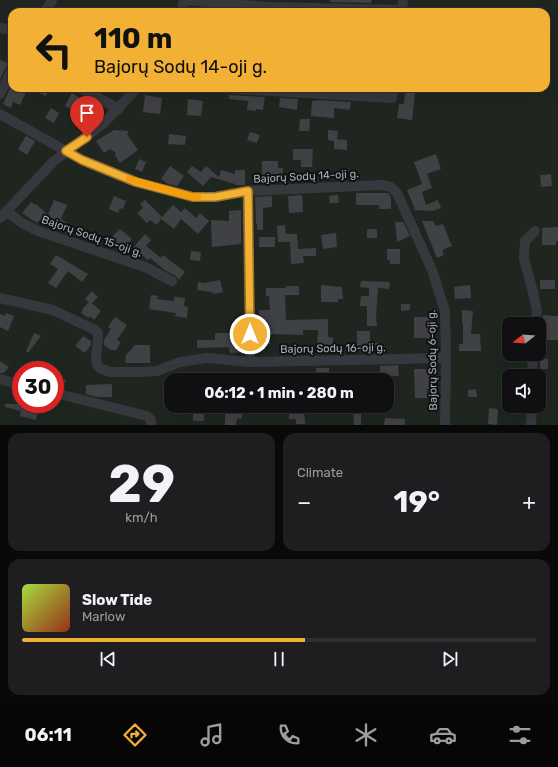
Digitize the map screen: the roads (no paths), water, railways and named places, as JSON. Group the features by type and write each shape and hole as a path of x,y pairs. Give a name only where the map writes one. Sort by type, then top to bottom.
{"street":[{"path":"184,0 268,7 402,7"},
{"path":"0,94 8,77"},
{"path":"87,92 119,109"},
{"path":"3,214 53,162 104,123 134,92"},
{"path":"358,92 392,93"},
{"name":"Bajorų Sodų 14-oji g.","path":"0,114 82,160 136,182 193,197 215,197 248,191 382,185 392,187"},
{"name":"Bajorų Sodų 6-oji g.","path":"392,187 397,193 434,277 445,311 446,425"},
{"path":"248,191 250,362"},
{"name":"Bajorų Sodų 15-oji g.","path":"3,214 38,232 145,266 172,281"},
{"path":"535,231 525,242 524,259 534,292 537,311 536,317"},
{"name":"Bajorų Sodų 16-oji g.","path":"0,298 52,310 95,330 98,333 97,365 100,368 110,372 157,371 180,362 208,358 250,362 446,358"},
{"path":"0,379 12,382"},
{"path":"64,395 147,416 151,420 151,425"},
{"path":"531,425 532,413"}]}
